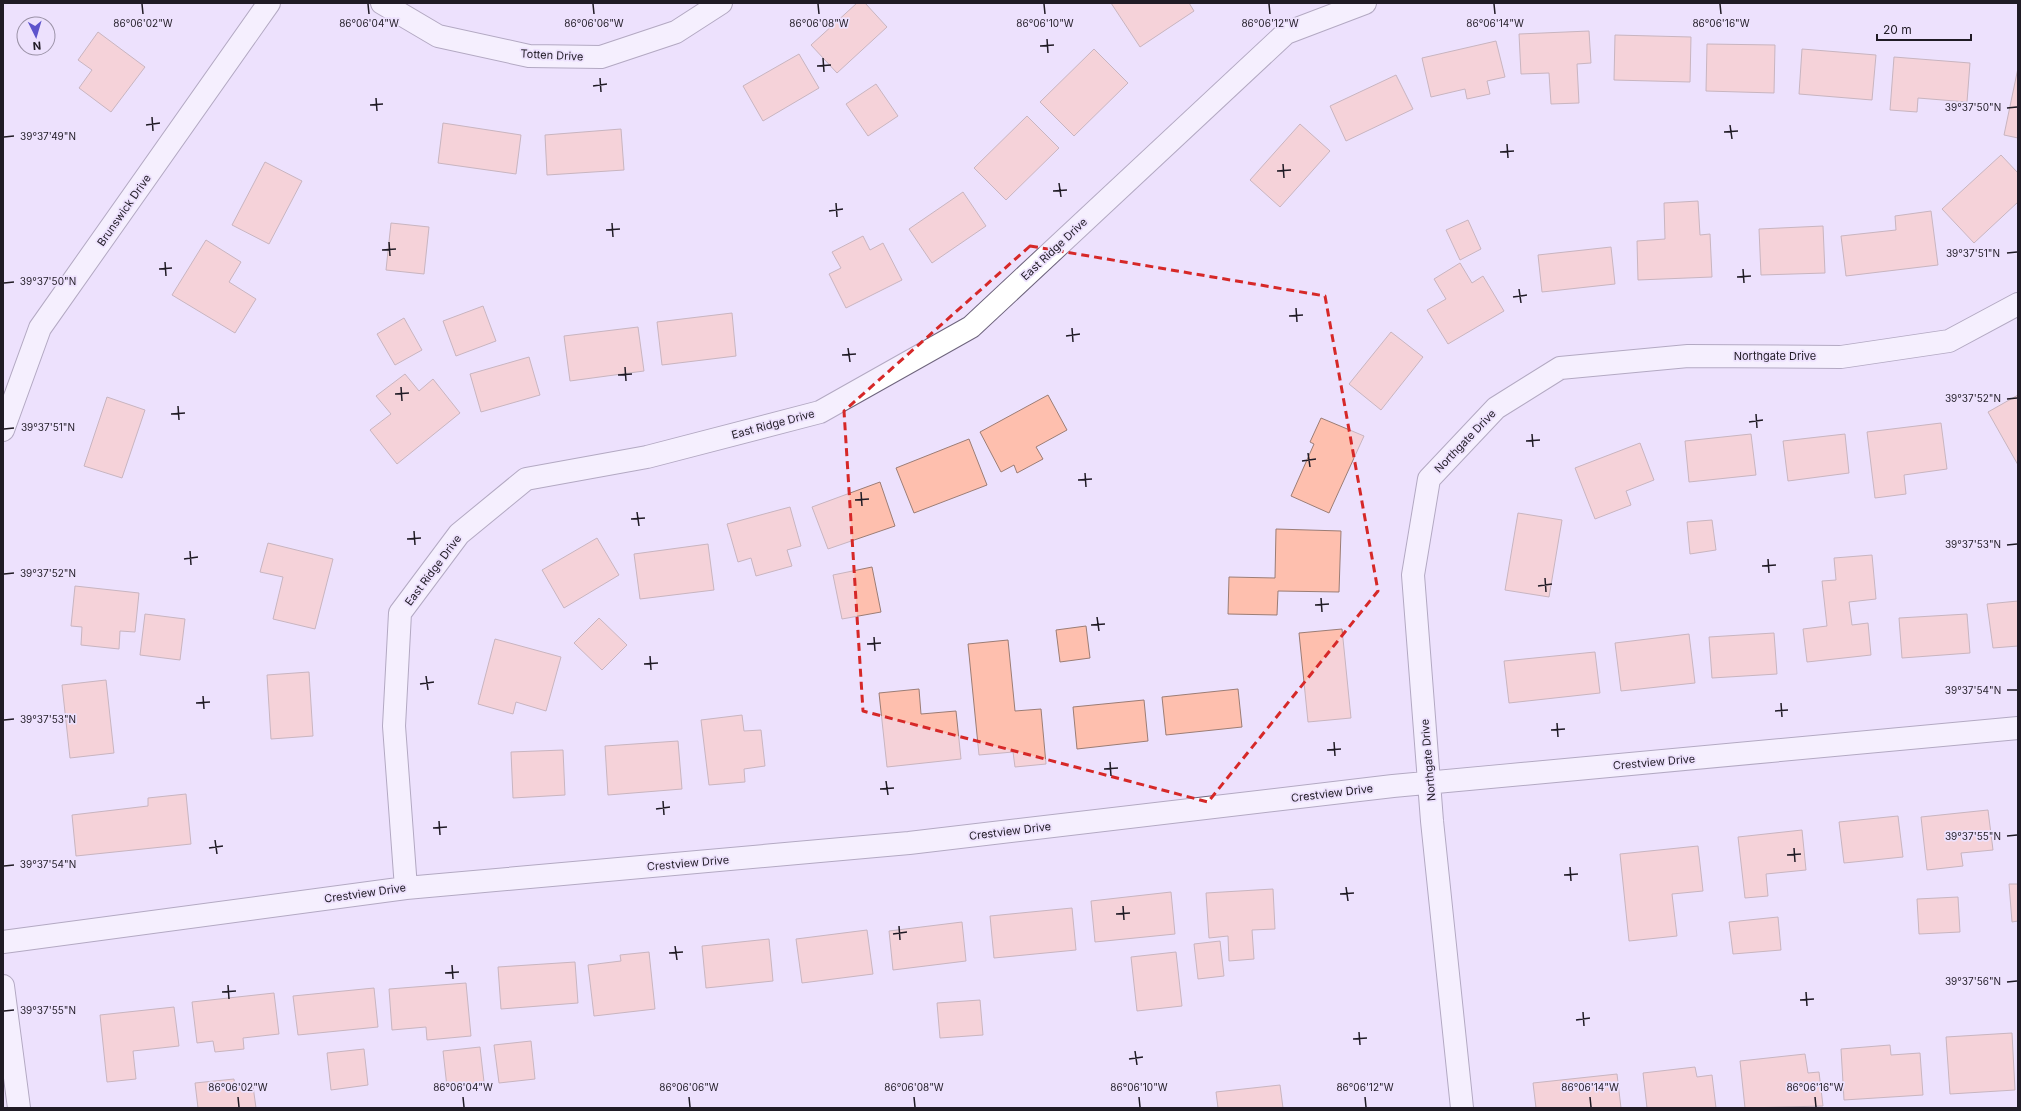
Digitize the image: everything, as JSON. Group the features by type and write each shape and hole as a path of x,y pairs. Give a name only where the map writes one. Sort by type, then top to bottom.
{"street":[{"name":"Brunswick Drive","path":"3,430 40,328 269,3"},
{"name":"Totten Drive","path":"382,3 438,36 529,56 601,57 676,32 721,3"},
{"name":"East Ridge Drive","path":"406,888 394,726 400,613 459,534 526,479 647,457 820,412 971,327 1286,33 1366,3"},
{"name":"Northgate Drive","path":"1462,1108 1429,784 1413,575 1429,479 1496,408 1560,368 1688,356 1841,357 1949,341 2018,304"},
{"name":"Crestview Drive","path":"3,942 406,888 909,843 1366,789 2018,728"},
{"path":"3,986 19,1108"}],"highlighted area":[{"path":"1030,246 1325,296 1378,591 1208,802 863,711 844,411"}],"building":[{"path":"857,3 865,3 887,27 837,73 811,45"},
{"path":"1111,3 1189,3 1194,11 1140,47"},
{"path":"1589,31 1591,63 1577,64 1579,103 1551,104 1549,73 1521,74 1519,34"},
{"path":"98,32 145,67 111,112 79,88 92,70 78,60"},
{"path":"1615,35 1691,37 1690,82 1614,80"},
{"path":"1496,41 1505,77 1487,81 1490,94 1467,99 1465,89 1431,97 1422,58"},
{"path":"1707,44 1775,45 1774,93 1706,91"},
{"path":"1094,49 1128,83 1074,136 1040,102"},
{"path":"1802,49 1876,55 1872,100 1799,94"},
{"path":"799,54 819,88 763,121 743,86"},
{"path":"1894,57 1970,63 1967,102 1918,98 1917,112 1890,110"},
{"path":"2018,68 2018,138 2004,135"},
{"path":"1396,75 1413,109 1346,141 1330,106"},
{"path":"876,84 898,116 868,136 846,104"},
{"path":"1027,116 1059,148 1006,200 974,168"},
{"path":"443,123 521,135 516,174 438,163"},
{"path":"1300,124 1330,151 1280,207 1250,180"},
{"path":"621,129 624,170 547,175 545,135"},
{"path":"2001,155 2018,173 2018,202 1974,243 1942,209"},
{"path":"265,162 302,181 269,244 232,225"},
{"path":"963,192 986,226 932,263 909,229"},
{"path":"1698,201 1700,235 1710,234 1712,277 1638,280 1637,241 1665,239 1664,203"},
{"path":"1931,211 1938,265 1846,276 1841,236 1896,230 1895,216"},
{"path":"1468,220 1481,249 1460,260 1446,230"},
{"path":"391,223 429,227 424,274 386,270"},
{"path":"1823,226 1825,273 1761,275 1759,229"},
{"path":"863,236 870,250 883,243 902,280 846,308 829,274 841,268 832,252"},
{"path":"206,240 241,262 229,282 256,299 235,333 172,295"},
{"path":"1611,247 1615,284 1542,292 1538,255"},
{"path":"1460,263 1472,283 1483,276 1504,311 1448,344 1427,310 1446,299 1434,279"},
{"path":"483,306 496,341 456,356 443,321"},
{"path":"732,313 736,356 662,365 657,322"},
{"path":"404,318 422,350 395,365 377,334"},
{"path":"638,327 644,371 570,381 564,336"},
{"path":"1391,332 1423,357 1381,410 1349,384"},
{"path":"529,357 540,395 481,412 470,374"},
{"path":"405,374 419,391 433,379 460,413 397,464 370,430 391,414 376,396"},
{"path":"1048,395 1067,430 1036,447 1043,459 1017,473 1014,465 1001,472 980,432"},
{"path":"2018,395 2018,465 1988,412"},
{"path":"107,397 145,410 122,478 84,466"},
{"path":"1321,418 1364,436 1329,513 1291,496 1314,444 1310,442"},
{"path":"1941,423 1947,469 1904,475 1906,494 1875,498 1867,432"},
{"path":"1751,434 1756,475 1689,482 1685,441"},
{"path":"1845,434 1849,473 1788,481 1783,441"},
{"path":"969,439 987,485 914,513 896,468"},
{"path":"1640,443 1654,480 1626,491 1631,505 1595,519 1575,468"},
{"path":"880,482 895,526 828,549 812,507"},
{"path":"790,507 801,546 787,550 792,566 756,576 751,558 738,562 727,524"},
{"path":"1518,513 1562,520 1549,597 1505,590"},
{"path":"1712,520 1716,550 1690,554 1687,522"},
{"path":"1276,529 1341,531 1339,592 1278,591 1277,615 1228,614 1229,577 1275,578"},
{"path":"597,538 619,575 564,608 542,570"},
{"path":"268,543 333,559 315,629 273,619 283,577 260,572"},
{"path":"708,544 714,590 640,599 634,554"},
{"path":"1872,555 1876,599 1849,602 1852,625 1868,623 1871,655 1807,662 1803,629 1827,626 1822,581 1836,580 1834,558"},
{"path":"872,567 881,612 842,619 833,575"},
{"path":"75,586 139,593 135,632 120,631 119,649 81,645 82,627 71,626"},
{"path":"2018,601 2018,646 1993,648 1987,604"},
{"path":"145,614 185,619 180,660 140,655"},
{"path":"1967,614 1970,653 1902,658 1899,618"},
{"path":"599,618 627,645 602,670 574,643"},
{"path":"1086,626 1090,658 1060,662 1056,630"},
{"path":"1342,629 1351,718 1308,722 1299,633"},
{"path":"1774,633 1777,674 1712,678 1709,637"},
{"path":"1689,634 1695,683 1621,691 1615,643"},
{"path":"495,639 561,657 546,711 516,702 513,714 478,704"},
{"path":"1008,640 1015,711 1041,709 1046,764 1015,767 1013,752 979,755 968,644"},
{"path":"1595,652 1600,693 1509,703 1504,661"},
{"path":"309,672 313,736 271,739 267,675"},
{"path":"106,680 114,753 70,758 62,685"},
{"path":"919,689 921,714 956,711 961,759 887,767 879,693"},
{"path":"1238,689 1242,727 1166,735 1162,697"},
{"path":"1144,700 1148,741 1077,749 1073,707"},
{"path":"742,715 744,731 761,730 765,766 744,769 745,782 709,785 701,720"},
{"path":"678,741 682,789 608,795 605,746"},
{"path":"563,750 565,795 513,798 511,752"},
{"path":"186,794 191,844 76,856 72,815 148,806 148,798"},
{"path":"1988,810 1993,850 1961,853 1963,866 1927,870 1921,817"},
{"path":"1898,816 1903,857 1844,863 1839,822"},
{"path":"1802,830 1806,870 1766,874 1768,896 1745,898 1738,837"},
{"path":"1698,846 1703,891 1672,894 1677,936 1629,941 1620,854"},
{"path":"2009,884 2018,884 2018,921 2012,922"},
{"path":"1273,889 1275,929 1252,930 1254,959 1229,961 1228,936 1209,938 1206,893"},
{"path":"1171,892 1175,934 1095,942 1091,901"},
{"path":"1958,897 1960,932 1919,934 1917,899"},
{"path":"1072,908 1076,950 994,958 990,916"},
{"path":"1778,917 1781,950 1733,954 1729,922"},
{"path":"962,922 966,961 893,970 889,931"},
{"path":"867,930 873,974 802,983 796,939"},
{"path":"769,939 773,981 706,988 702,946"},
{"path":"1220,941 1224,976 1198,979 1194,944"},
{"path":"649,952 655,1009 594,1016 588,965 621,961 620,955"},
{"path":"1176,952 1182,1006 1137,1011 1131,957"},
{"path":"575,962 578,1003 501,1009 498,967"},
{"path":"466,983 471,1036 427,1040 426,1027 392,1030 389,989"},
{"path":"374,988 378,1027 298,1035 293,996"},
{"path":"274,993 279,1034 243,1038 244,1049 215,1052 213,1041 197,1043 192,1002"},
{"path":"980,1000 983,1035 940,1038 937,1003"},
{"path":"174,1007 179,1046 133,1051 136,1079 107,1082 100,1015"},
{"path":"2012,1033 2015,1090 1950,1094 1946,1037"},
{"path":"531,1041 535,1079 499,1083 494,1045"},
{"path":"1890,1045 1891,1055 1920,1053 1923,1095 1844,1100 1841,1049"},
{"path":"480,1047 484,1082 447,1087 443,1051"},
{"path":"364,1049 368,1085 331,1090 327,1053"},
{"path":"1805,1054 1808,1073 1819,1072 1823,1106 1745,1108 1740,1061"},
{"path":"1695,1067 1697,1077 1712,1075 1716,1108 1647,1108 1643,1073"},
{"path":"1617,1074 1621,1108 1536,1108 1533,1083"},
{"path":"234,1079 235,1088 253,1086 256,1108 198,1108 195,1083"},
{"path":"1280,1085 1283,1108 1218,1108 1216,1092"}]}
